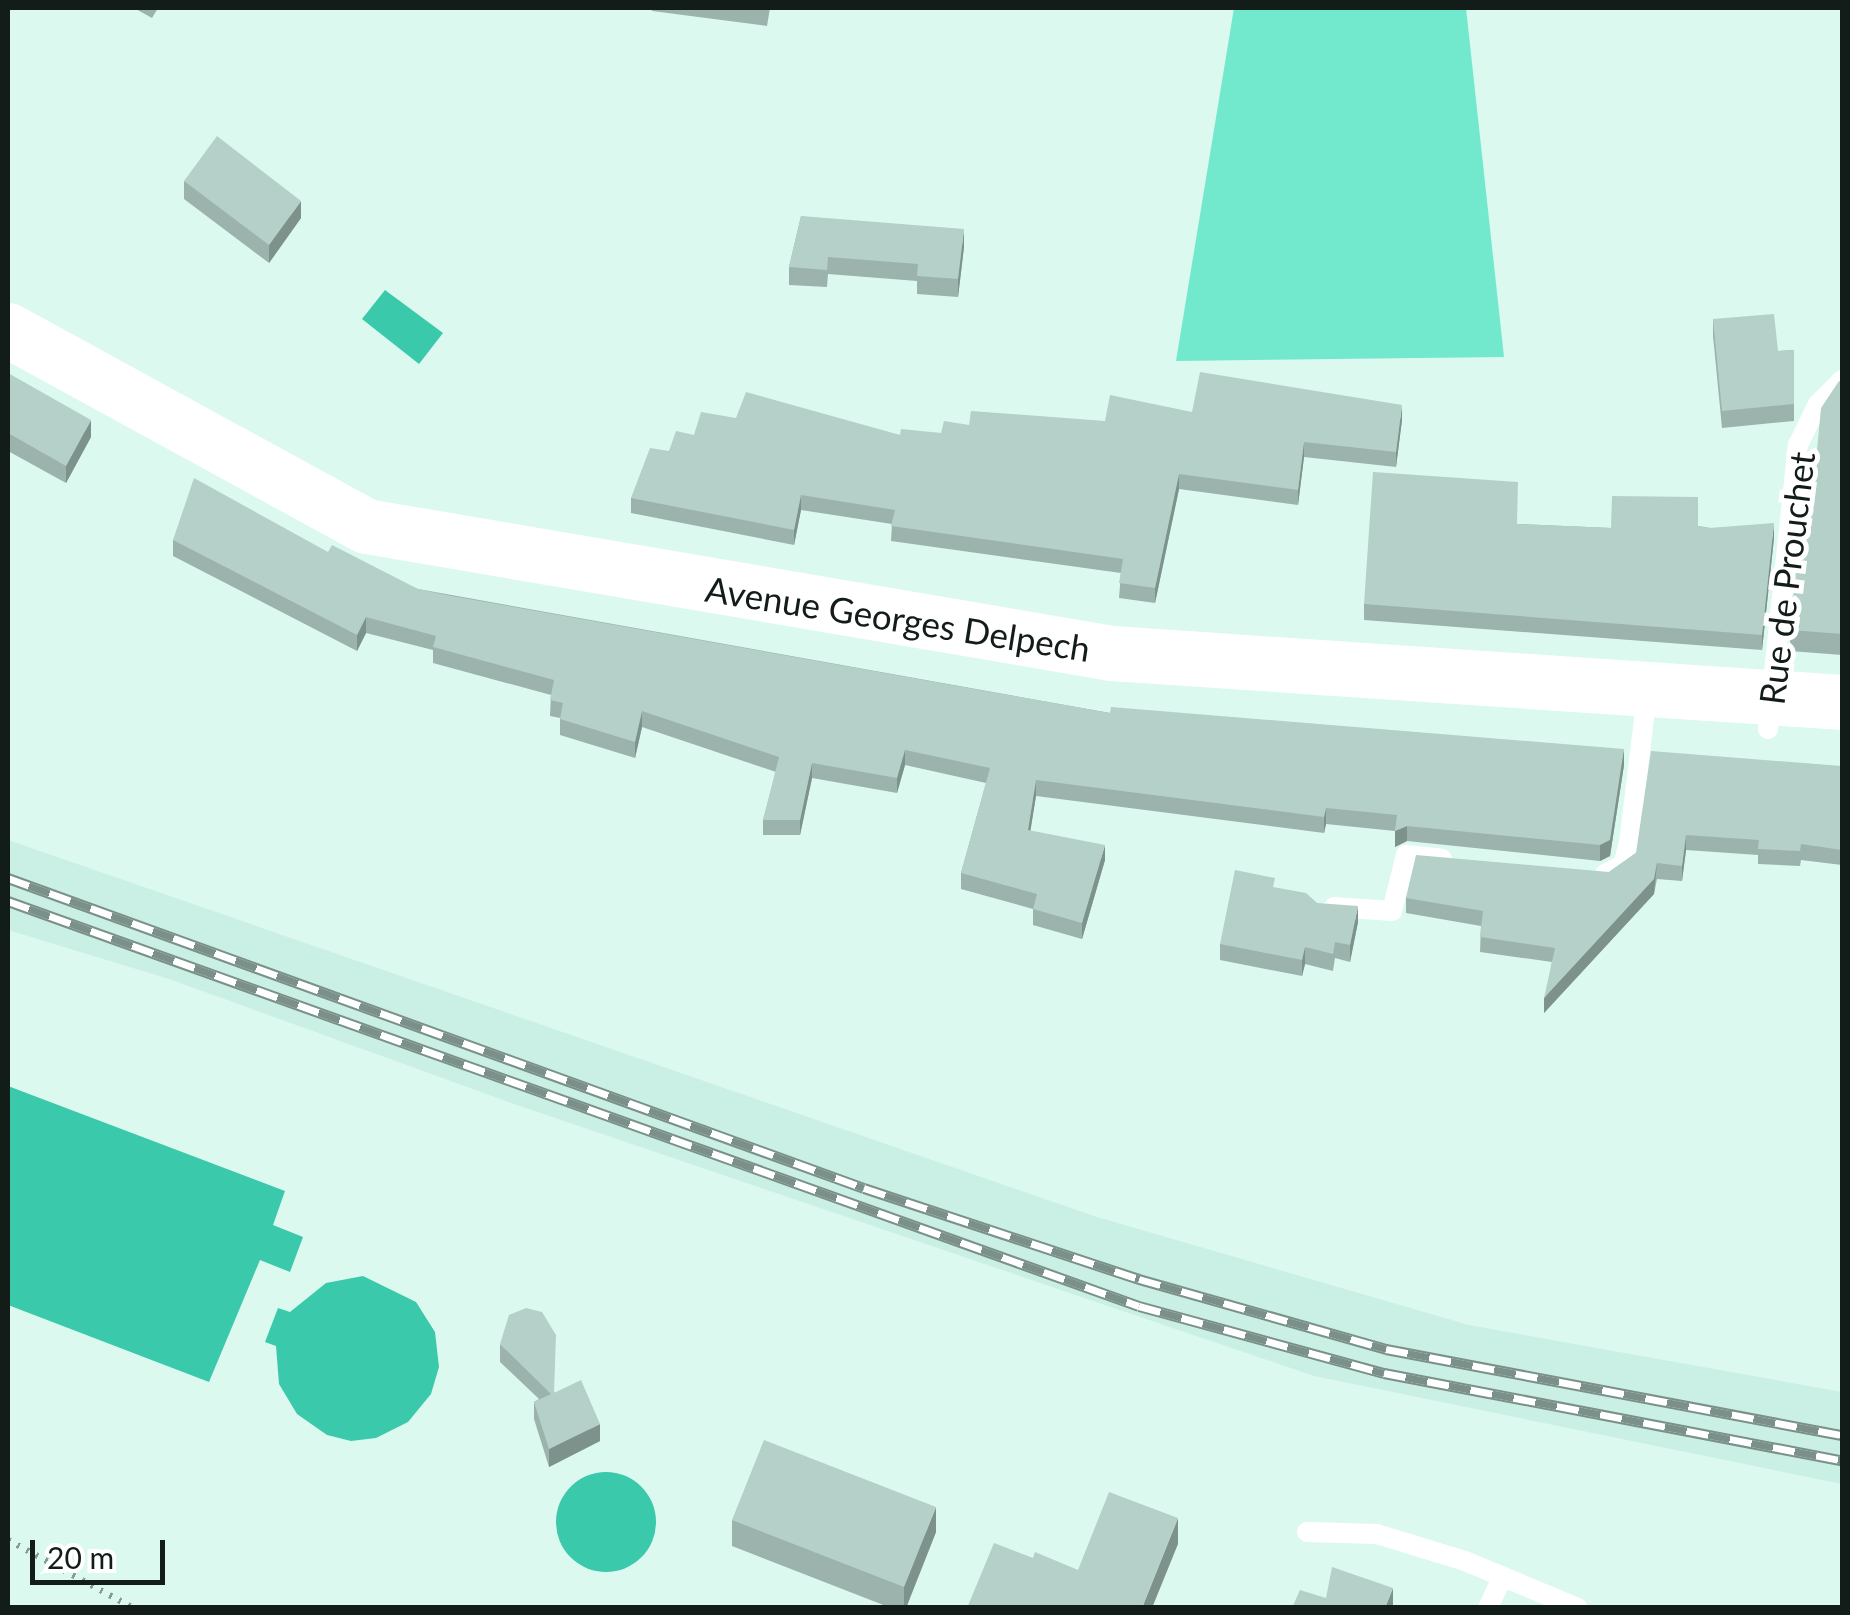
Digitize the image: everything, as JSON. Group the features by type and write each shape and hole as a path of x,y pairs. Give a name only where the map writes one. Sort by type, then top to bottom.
{"main road":[{"name":"Avenue Georges Delpech","path":"8,330 366,526 1112,653 1770,712 1842,702"},
{"path":"366,526 497,578 798,630 1151,679 1644,719 1770,712 1842,735"}],"lane":[{"name":"Rue de Prouchet","path":"1770,712 1798,445 1818,404 1842,380"},
{"path":"1583,874 1602,876 1623,865 1644,719"},
{"path":"1319,906 1392,910 1406,855 1465,861"},
{"path":"1307,1532 1376,1534 1503,1576 1578,1608"},
{"path":"1488,1608 1503,1576"}],"path":[{"path":"8,1540 134,1608"}],"shaded area":[{"path":"1234,8 1466,8 1504,357 1176,361"},
{"path":"385,290 443,333 419,364 362,319"},
{"path":"8,840 1097,1217 1469,1325 1842,1392 1842,1484 1314,1376 514,1104 169,979 8,930"},
{"path":"8,1086 285,1191 273,1225 303,1237 290,1272 260,1260 209,1382 8,1305"},
{"path":"363,1276 416,1302 435,1332 439,1367 431,1394 408,1422 376,1438 351,1441 327,1435 297,1414 279,1384 276,1346 265,1342 278,1308 290,1312 326,1283"},
{"path":"606,1472 625,1476 642,1486 652,1503 656,1522 652,1541 642,1558 625,1568 606,1572 587,1568 570,1558 560,1541 556,1522 560,1503 570,1486 587,1476"}],"building":[{"path":"217,136 301,201 269,245 184,181"},
{"path":"801,216 964,229 958,279 917,276 918,264 828,257 827,270 789,267"},
{"path":"1774,314 1778,351 1794,350 1794,404 1722,411 1713,319"},
{"path":"1200,372 1402,405 1396,452 1304,442 1298,490 1179,474 1155,588 1119,583 1123,559 891,526 895,510 801,495 794,530 631,498 650,448 669,451 676,431 694,435 701,412 736,418 746,392 900,435 901,429 941,433 944,421 969,425 971,411 1105,421 1110,395 1192,412"},
{"path":"8,373 91,420 66,466 8,433"},
{"path":"1839,381 1842,634 1790,630 1802,515 1811,514 1821,408"},
{"path":"1373,472 1518,482 1517,524 1611,528 1612,496 1698,497 1698,526 1709,528 1774,523 1762,635 1364,604"},
{"path":"194,478 328,552 332,545 418,589 446,595 1110,713 1111,707 1624,749 1610,840 1600,845 1407,826 1395,831 1397,815 1326,808 1324,817 1036,780 1028,830 1105,845 1082,923 1033,909 1037,894 961,873 990,768 905,750 897,778 812,763 800,820 763,820 779,757 642,711 635,742 560,719 563,703 550,700 554,680 433,647 436,636 366,617 357,635 173,540"},
{"path":"1651,751 1842,766 1842,850 1801,844 1800,851 1758,849 1759,840 1686,835 1682,866 1657,863 1654,879 1544,998 1555,948 1480,937 1483,911 1406,898 1416,855 1609,872 1636,853"},
{"path":"1235,870 1275,878 1273,887 1306,893 1317,903 1358,906 1350,945 1335,942 1333,954 1305,947 1302,960 1220,944"},
{"path":"526,1308 542,1312 556,1335 554,1393 581,1380 600,1424 549,1449 534,1402 551,1394 500,1344 509,1315"},
{"path":"764,1440 936,1507 904,1587 732,1520"},
{"path":"1109,1492 1178,1518 1142,1608 967,1608 994,1543 1033,1558 1035,1552 1078,1570"},
{"path":"1332,1567 1393,1588 1385,1608 1292,1608 1300,1590 1326,1598"}],"railway":[{"path":"8,878 864,1188 1139,1279 1386,1349 1842,1435"},
{"path":"8,901 1139,1306 1384,1373 1842,1460"}]}
